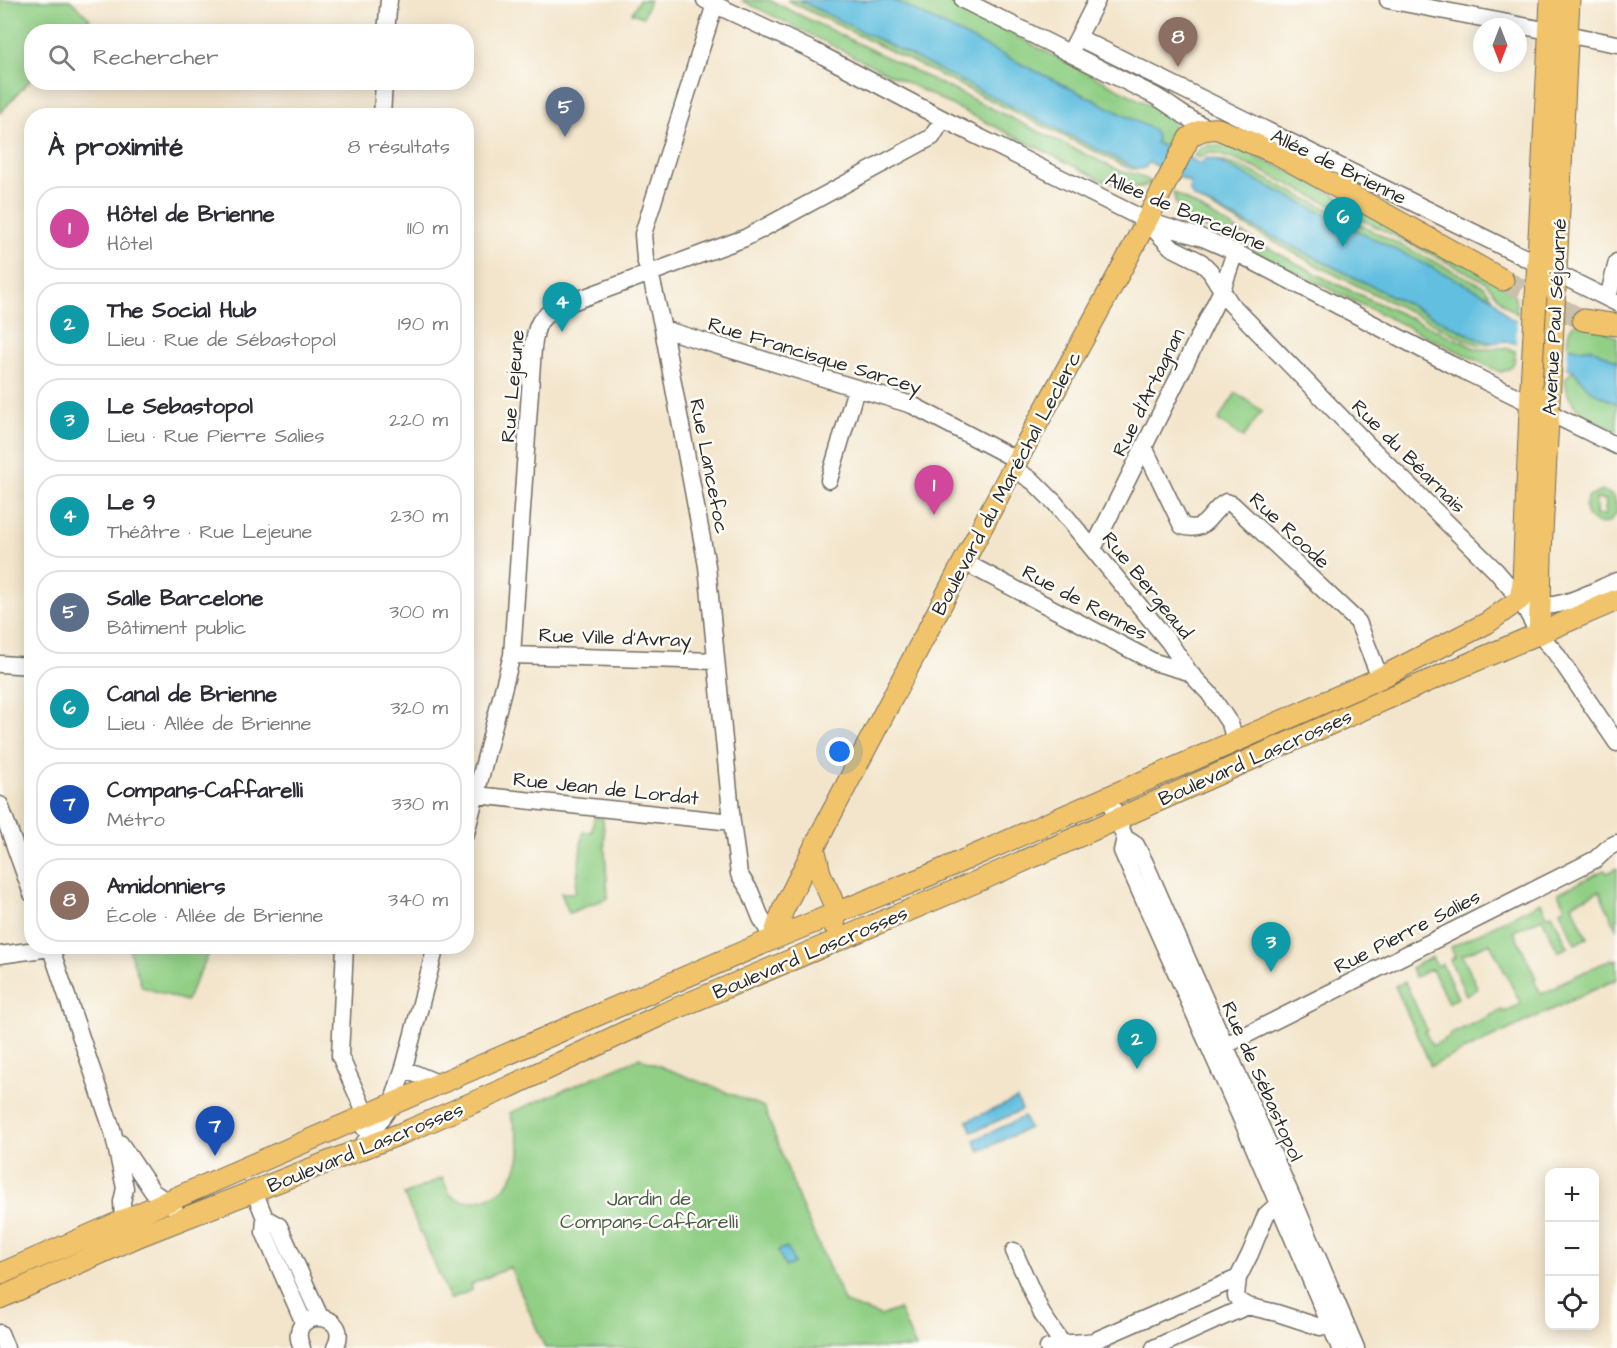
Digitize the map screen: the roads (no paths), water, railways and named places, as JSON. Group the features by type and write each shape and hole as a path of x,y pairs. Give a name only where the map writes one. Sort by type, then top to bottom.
{"main road":[{"name":"Avenue Paul Séjourné","path":"1551,0 1559,33"},
{"name":"Avenue Paul Séjourné","path":"1513,604 1523,582 1540,399 1559,33 1569,0"},
{"name":"Boulevard du Maréchal Leclerc","path":"773,939 783,910 827,822 1015,464 1147,221 1183,147 1193,134 1209,128"},
{"name":"Allée de Brienne","path":"1209,128 1230,133 1276,153 1503,280"},
{"path":"1583,321 1617,325"},
{"name":"Avenue Paul Séjourné","path":"1539,634 1541,607 1540,399"},
{"name":"Boulevard Lascrosses","path":"0,1298 139,1236 360,1149 509,1087 663,1014 795,958 1121,829 1283,744 1505,646 1539,634 1617,600"},
{"name":"Boulevard Lascrosses","path":"0,1274 773,939 932,874 1380,678 1487,623 1513,604"},
{"path":"814,849 820,872 837,913 829,944"},
{"path":"773,939 795,958"}],"street":[{"path":"387,24 389,0"},
{"name":"Allée de Brienne","path":"963,0 1155,96 1190,121 1209,128"},
{"path":"1069,54 1097,0"},
{"path":"1388,0 1617,45"},
{"name":"Allée de Barcelone","path":"710,2 814,51 943,119 1147,221 1203,238 1235,252 1450,364 1540,399 1617,446"},
{"name":"Rue Lancefoc","path":"710,2 643,234 645,259 663,329 707,566 739,874 750,891 773,939"},
{"name":"Allée de Brienne","path":"1079,38 1612,300"},
{"path":"382,108 384,90"},
{"path":"1180,114 1183,147"},
{"name":"Rue Lejeune","path":"474,803 513,656 535,332 539,321 545,314 745,238 777,222 932,137 943,119"},
{"name":"Rue du Béarnais","path":"1147,221 1171,247 1201,262 1230,303 1369,446 1496,571 1513,604 1555,652 1617,743"},
{"name":"Rue d'Artagnan","path":"1093,549 1222,290 1235,252"},
{"path":"1612,300 1617,262"},
{"name":"Rue Francisque Sarcey","path":"663,329 912,405 1015,464"},
{"path":"829,480 856,389"},
{"name":"Rue Roode","path":"1144,447 1182,526 1199,527 1226,502 1232,504 1358,622 1380,678"},
{"name":"Rue Bergeaud","path":"1015,464 1055,503 1169,642 1224,713 1235,740"},
{"name":"Rue de Rennes","path":"964,562 1154,662 1190,672"},
{"path":"1513,604 1541,607 1569,602 1617,581"},
{"name":"Rue Ville d'Avray","path":"513,656 716,661"},
{"path":"0,664 24,666"},
{"name":"Rue Jean de Lordat","path":"476,795 732,822"},
{"name":"Rue de Sébastopol","path":"1107,797 1121,829 1136,845 1278,1204 1337,1323 1356,1348"},
{"path":"0,806 24,872"},
{"name":"Rue Pierre Salies","path":"1218,1049 1596,860 1609,847 1617,843"},
{"path":"0,955 24,951"},
{"path":"52,954 112,1132 125,1188 122,1202 123,1220"},
{"path":"345,954 340,1056 366,1115 360,1149"},
{"path":"360,1149 392,1104 404,1070 434,954"},
{"name":"Rue de Sébastopol","path":"1218,1049 1298,1210 1337,1323 1340,1348"},
{"path":"404,1070 440,1084"},
{"path":"112,1132 153,1192 165,1202 190,1216"},
{"path":"1252,1143 1273,1156"},
{"path":"254,1191 265,1218 264,1232 312,1320"},
{"path":"1298,1210 1278,1204 1266,1215 1238,1278 1236,1296 1247,1306 1320,1327 1337,1323"},
{"path":"1014,1251 1054,1345 1094,1341 1238,1278"},
{"path":"1154,1348 1247,1306"},
{"path":"302,1348 299,1335 312,1320 328,1320 335,1325 338,1342 334,1348"},
{"path":"0,1334 6,1348"}],"water":[{"path":"799,0 893,0 1154,130 1156,143 1201,164 1206,158 1213,159 1493,298 1508,317 1567,347 1590,348 1617,361 1617,404 1590,390 1573,370 1515,343 1504,341 1493,343 1478,339 1193,197 1189,189 1191,183 1149,162 1145,168 1137,169"},
{"path":"1017,1099 1022,1110 972,1132 967,1121"},
{"path":"1024,1117 1029,1128 979,1151 974,1140"},
{"path":"787,1247 794,1263 785,1267 778,1251"}],"tunnel":[{"path":"1503,280 1583,320"}],"place":[{"name":"Amidonniers","path":"1178,67"},
{"name":"Salle Barcelone","path":"565,137"},
{"name":"Canal de Brienne","path":"1343,247"},
{"name":"Le 9","path":"562,332"},
{"name":"Hôtel de Brienne","path":"934,515"},
{"name":"Le Sebastopol","path":"1271,972"},
{"name":"The Social Hub","path":"1137,1069"},
{"name":"Compans-Caffarelli","path":"215,1156"}],"park label":[{"name":"Jardin de Compans-Caffarelli","path":"649,1210"}]}
